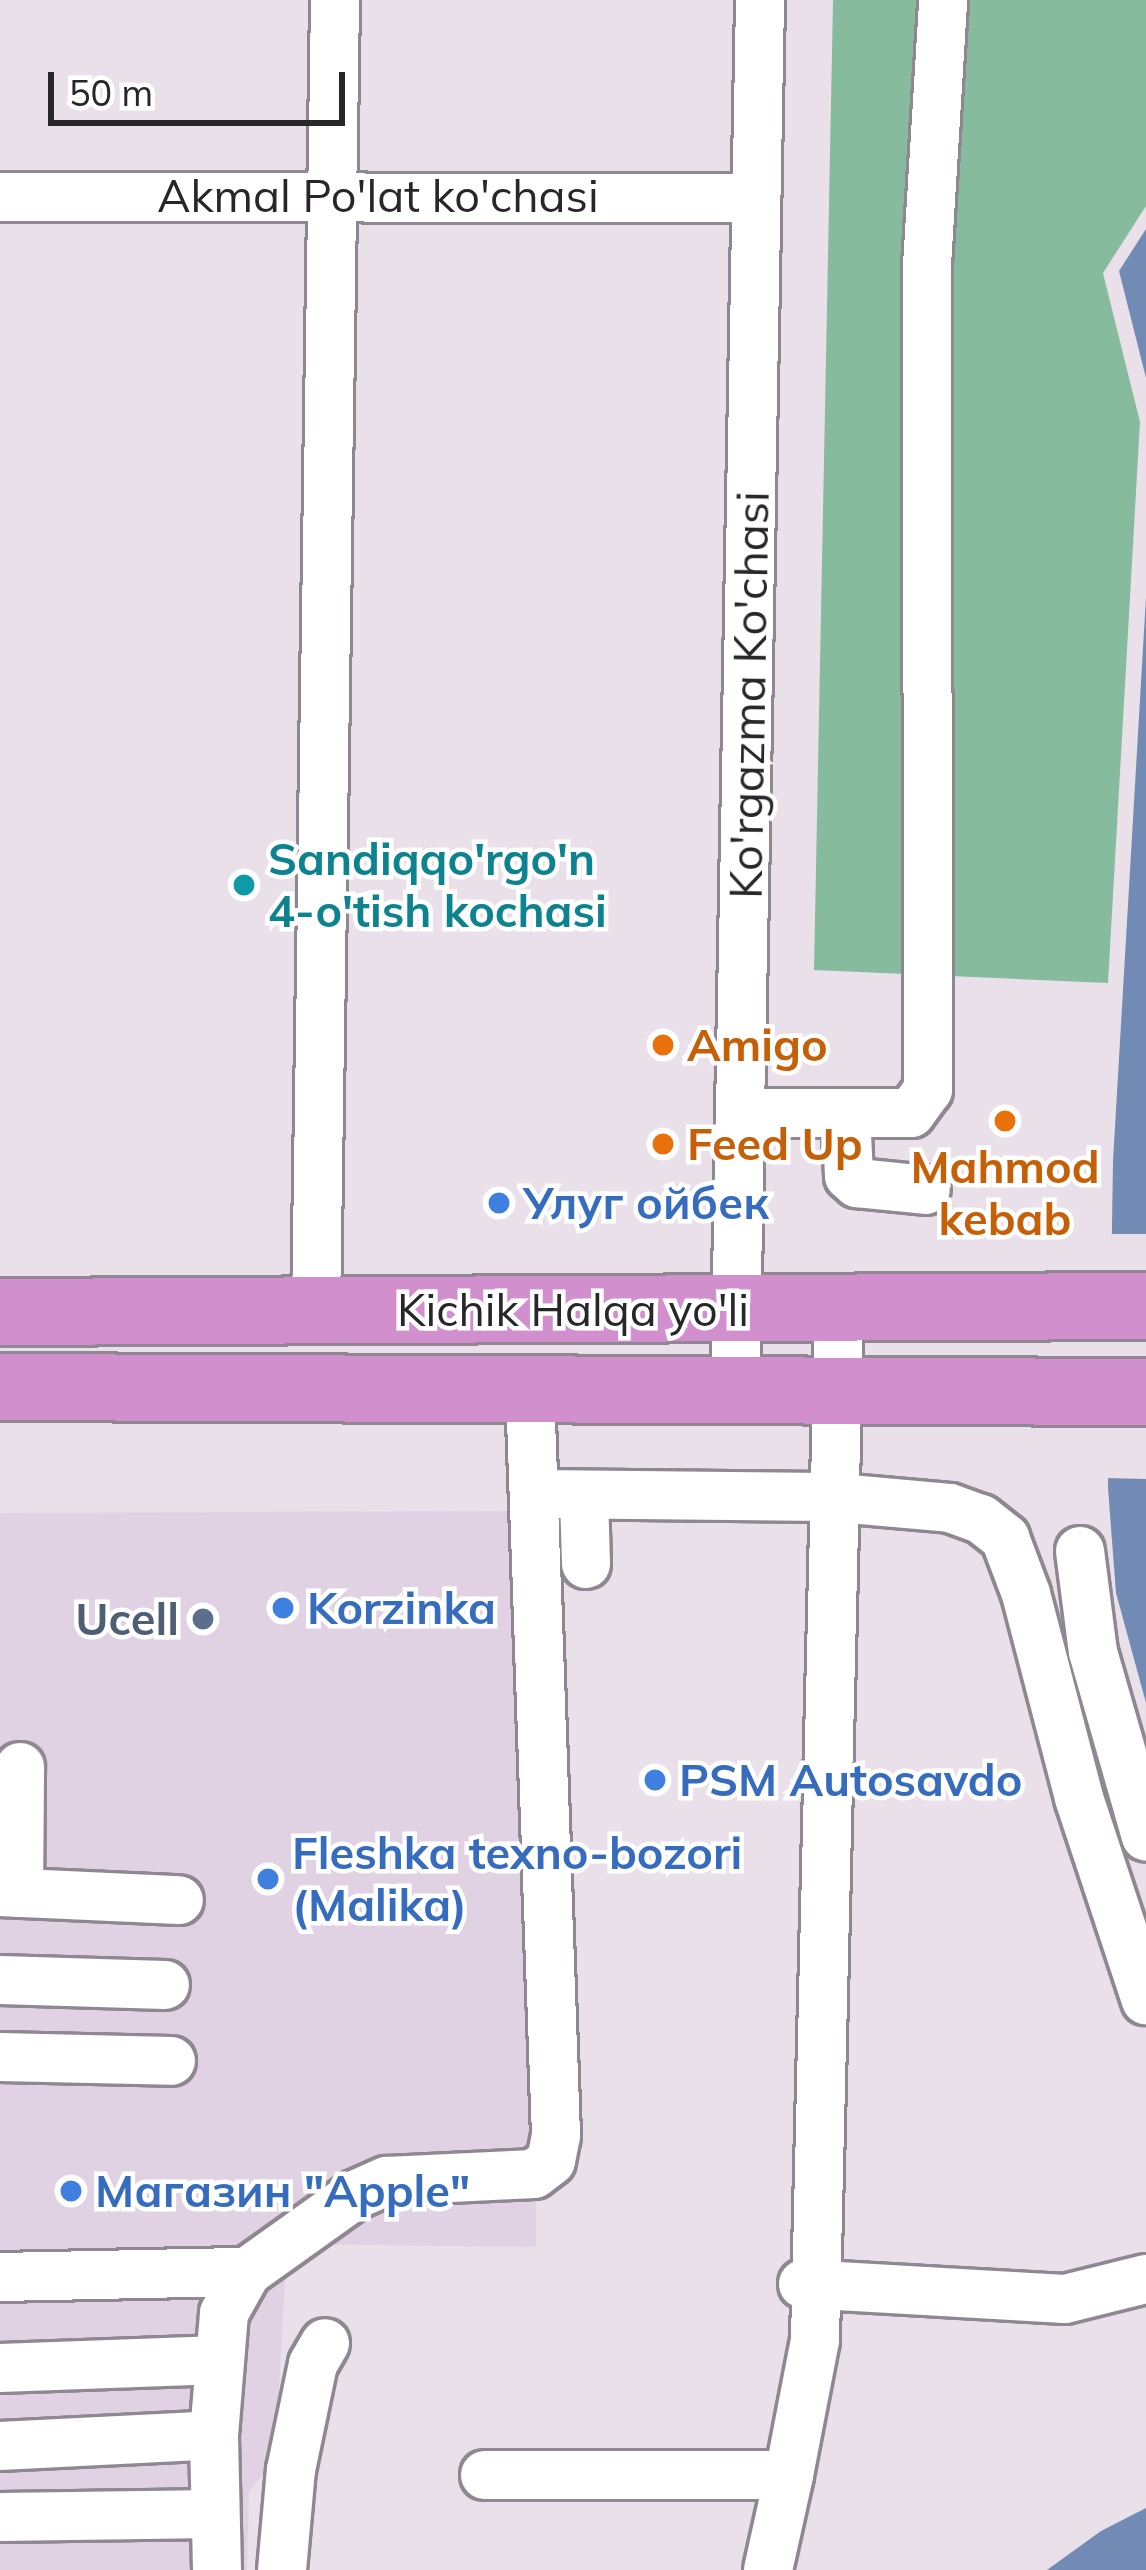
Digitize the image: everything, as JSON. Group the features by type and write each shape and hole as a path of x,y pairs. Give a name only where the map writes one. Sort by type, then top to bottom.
{"highway":[{"name":"Kichik Halqa yo'li","path":"0,1312 1146,1306"},
{"name":"Kichik Halqa yo'li","path":"0,1387 1146,1392"}],"street":[{"path":"316,1311 335,0"},
{"name":"Ko'rgazma Ko'chasi","path":"735,1391 760,0"},
{"path":"743,1113 911,1113 928,1090 927,265 943,0"},
{"name":"Akmal Po'lat ko'chasi","path":"0,197 756,198"},
{"path":"846,1114 849,1176 857,1184 926,1190"},
{"path":"768,2570 815,2340 809,2285 841,1391 839,1311"},
{"path":"530,1390 586,1564"},
{"path":"561,1495 837,1497 950,1508 981,1519 1005,1538 1026,1594 1079,1798 1146,2000"},
{"path":"217,2570 214,2434 224,2313 247,2272 355,2195 387,2181 534,2174 551,2161 556,2135 561,1495"},
{"path":"1080,1551 1093,1652 1146,1838"},
{"path":"20,1767 9,1892 179,1900"},
{"path":"0,1980 165,1985"},
{"path":"0,2056 171,2061"},
{"path":"0,2277 247,2272"},
{"path":"809,2285 1015,2293 1065,2300 1146,2279"},
{"path":"282,2570 291,2470 314,2364 325,2343"},
{"path":"0,2368 220,2360"},
{"path":"0,2446 214,2434"},
{"path":"484,2475 790,2475"},
{"path":"0,2517 215,2514"}],"shaded area":[{"name":"Fleshka texno-bozori (Malika)","path":"537,1511 536,2247 287,2244 275,2461 249,2491 247,2570 0,2570 0,1513"}],"green space":[{"path":"833,0 1146,0 1146,206 1103,273 1140,422 1108,983 814,970"}],"water":[{"path":"1146,229 1146,378 1119,271"},
{"path":"1146,597 1146,1703 1116,1593 1108,1488 1113,1161"},
{"path":"1146,2508 1146,2570 1047,2570 1101,2531"}],"pier":[{"path":"1106,1234 1146,1234 1146,1479 1103,1478"}],"place":[{"name":"Sandiqqo'rgo'n 4-o'tish kochasi","path":"244,885"},
{"name":"Amigo","path":"663,1045"},
{"name":"Mahmod kebab","path":"1005,1121"},
{"name":"Feed Up","path":"663,1144"},
{"name":"Улуг ойбек","path":"499,1203"},
{"name":"Korzinka","path":"283,1608"},
{"name":"Ucell","path":"203,1619"},
{"name":"PSM Autosavdo","path":"655,1780"},
{"name":"Fleshka texno-bozori (Malika)","path":"268,1879"},
{"name":"Магазин \"Apple\"","path":"71,2191"}]}
